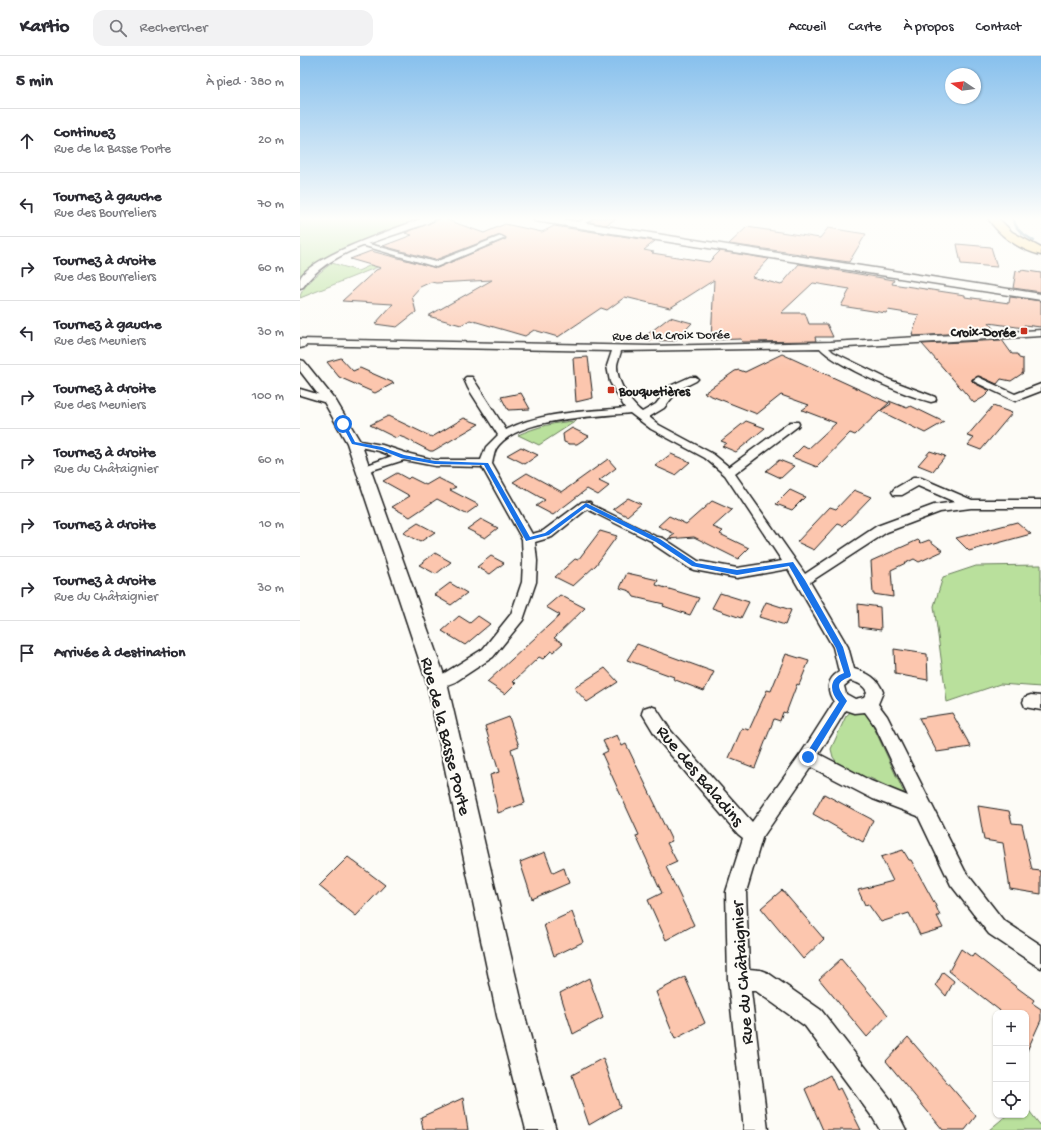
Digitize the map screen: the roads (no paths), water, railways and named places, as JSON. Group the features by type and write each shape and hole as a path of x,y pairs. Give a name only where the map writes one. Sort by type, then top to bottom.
{"main road":[{"path":"855,268 1041,297"}],"street":[{"path":"300,285 307,275 316,268"},
{"name":"Rue de la Croix Dorée","path":"301,343 617,348 822,345 1041,333"},
{"path":"822,345 830,354 843,361 886,382 931,399"},
{"path":"617,348 612,366 615,382 632,410 655,427 709,456 729,473 802,580 840,647 848,675"},
{"name":"Rue de la Basse Porte","path":"300,363 330,401 354,443 437,683 511,1016 541,1130"},
{"path":"469,379 473,388 501,432 506,434"},
{"path":"642,417 660,406 674,388 693,379"},
{"path":"978,380 1016,398 1041,387"},
{"path":"300,392 330,401"},
{"path":"437,683 449,678 488,653 518,616 529,582 530,560 528,539 486,464 492,446 506,434 532,422 550,418 632,410"},
{"path":"729,473 794,424"},
{"path":"354,443 382,448 403,456 435,463 486,464"},
{"path":"363,470 403,456"},
{"path":"898,492 917,481 971,504"},
{"path":"802,580 882,529 938,508 971,504 1041,504"},
{"path":"528,539 547,534 586,505 658,541 694,565 737,573 791,564"},
{"path":"848,675 861,676 871,684 875,695 868,704 856,706 843,701 837,696 835,689 836,682 841,677 848,675"},
{"name":"Rue du Châtaignier","path":"756,1130 739,979 736,892 754,834 808,757 843,701"},
{"path":"868,704 881,721 958,878 996,927 1041,957"},
{"name":"Rue des Baladins","path":"650,713 665,736 745,828 754,834"},
{"path":"808,757 844,778 906,804 924,809"},
{"path":"739,979 760,981 813,1018 882,1110 894,1130"}],"place":[{"name":"Croix-Dorée","path":"1024,331"},
{"name":"Bouquetières","path":"611,390"}]}
